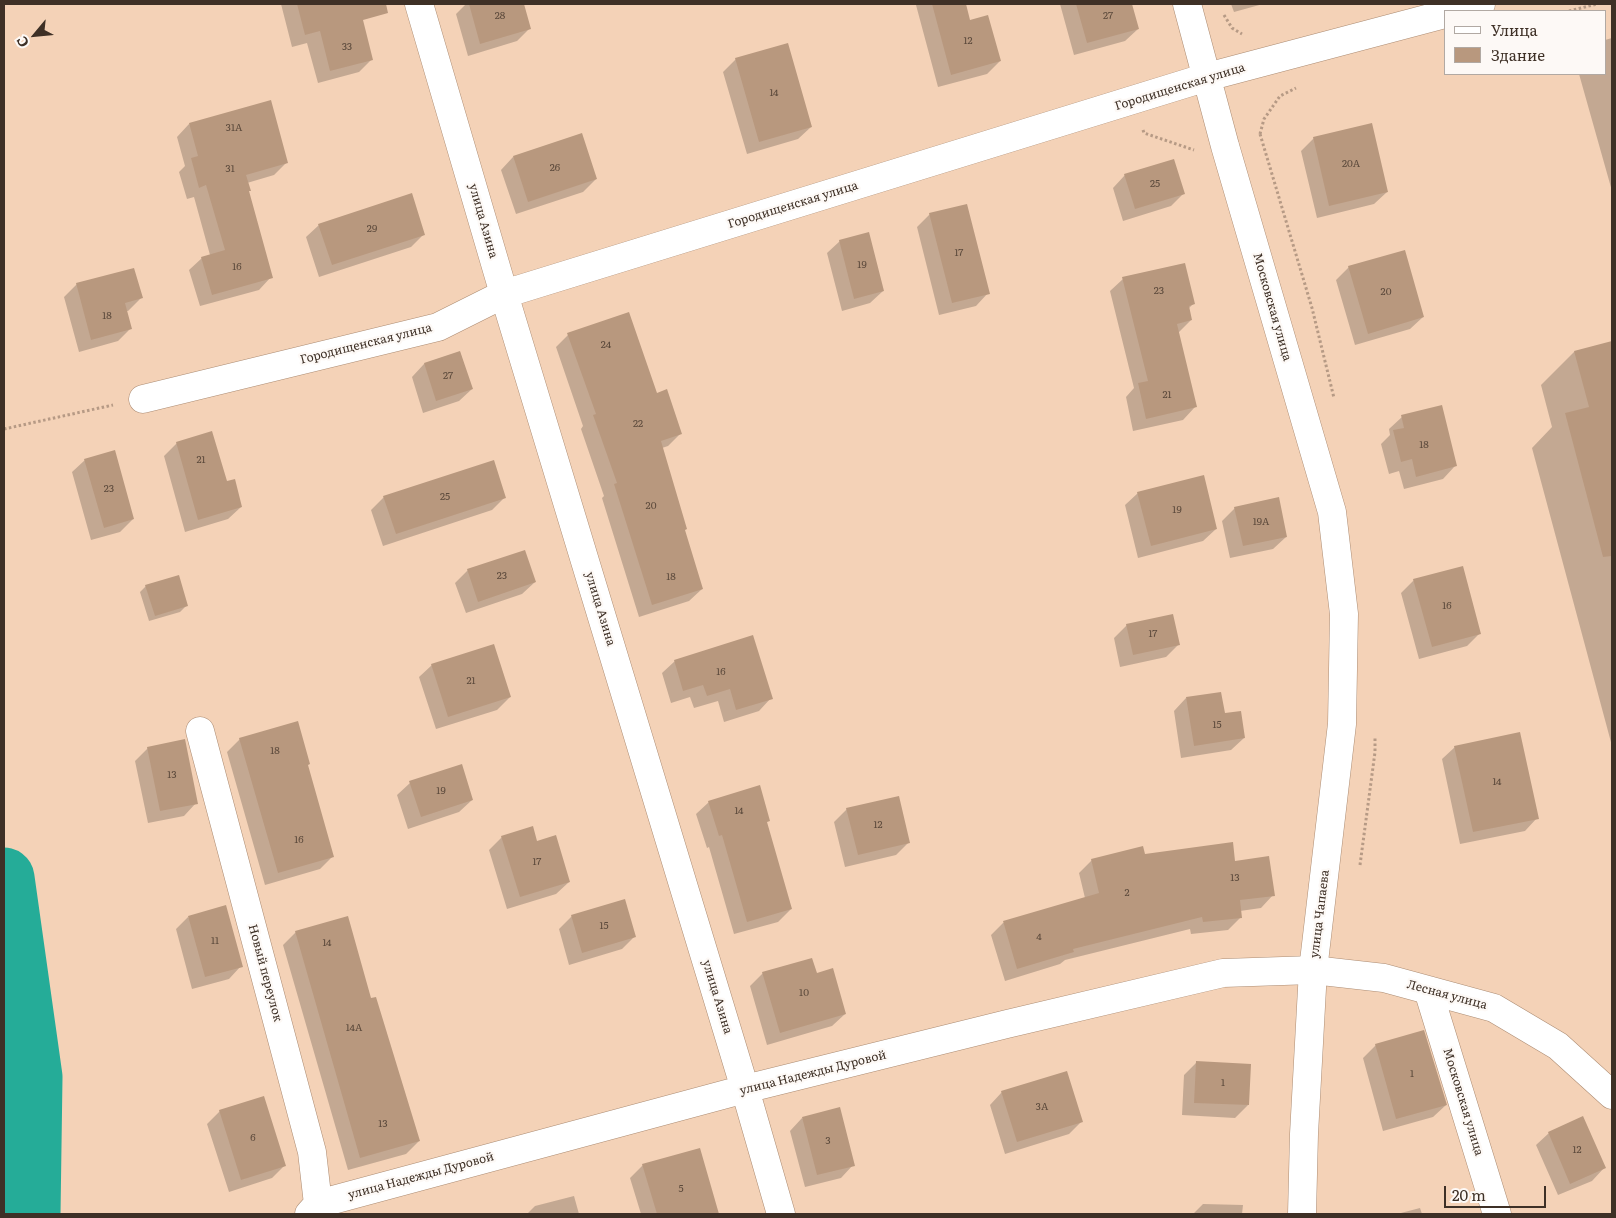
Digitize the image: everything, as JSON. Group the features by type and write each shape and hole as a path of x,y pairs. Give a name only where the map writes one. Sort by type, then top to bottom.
{"street":[{"name":"улица Азина","path":"419,4 504,294 745,1089 781,1214"},
{"name":"Московская улица","path":"1187,4 1225,146 1332,512 1344,614"},
{"path":"1457,10 1481,4"},
{"name":"Городищенская улица","path":"143,399 438,327 504,294 1207,77 1444,14"},
{"name":"улица Чапаева","path":"1302,1214 1304,1134 1314,970 1342,724 1344,614"},
{"name":"Новый переулок","path":"200,731 312,1152 313,1209"},
{"name":"улица Надежды Дуровой","path":"313,1209 745,1089 1007,1024 1224,973 1314,970"},
{"name":"Лесная улица","path":"1314,970 1384,978 1494,1008 1558,1046 1612,1094"},
{"name":"Московская улица","path":"1428,990 1497,1214"}],"path":[{"path":"1573,10 1597,4"},
{"path":"1133,100 1144,134 1200,152 1260,134 1264,119 1280,96 1304,85"},
{"path":"4,429 143,399"}],"building":[{"path":"297,4 386,4 388,13 363,20 373,60 330,71 320,31 305,35"},
{"path":"469,4 524,4 531,29 480,44"},
{"path":"932,4 966,4 970,20 988,15 1001,61 951,75"},
{"path":"1076,4 1132,4 1139,29 1087,43"},
{"path":"788,43 812,127 759,142 735,58"},
{"path":"271,100 288,163 246,175 273,278 212,295 201,257 225,250 206,185 199,188 191,158 198,156 189,123"},
{"path":"1372,123 1388,192 1329,206 1313,137"},
{"path":"582,133 597,179 528,202 513,156"},
{"path":"1174,159 1185,194 1135,209 1124,174"},
{"path":"412,193 425,235 332,265 318,224"},
{"path":"967,204 990,294 952,303 929,213"},
{"path":"869,232 884,291 854,299 839,240"},
{"path":"1405,250 1424,317 1368,334 1348,266"},
{"path":"1185,263 1195,304 1189,306 1192,320 1177,324 1197,407 1146,419 1138,383 1148,381 1122,277"},
{"path":"134,268 143,298 125,303 132,329 91,340 76,283"},
{"path":"629,312 657,393 667,389 682,434 661,441 703,589 652,605 614,484 617,483 593,415 596,414 567,333"},
{"path":"1612,341 1612,556 1603,557 1565,413 1589,407 1574,351"},
{"path":"460,351 473,389 436,401 424,363"},
{"path":"1442,405 1457,466 1416,477 1412,459 1401,462 1393,430 1404,428 1401,415"},
{"path":"212,431 227,481 235,479 242,507 198,520 176,442"},
{"path":"115,450 134,519 104,528 84,459"},
{"path":"494,460 506,498 396,534 383,496"},
{"path":"1204,475 1217,529 1151,546 1137,492"},
{"path":"1279,497 1287,537 1243,546 1234,507"},
{"path":"525,550 536,582 478,602 467,569"},
{"path":"1463,566 1481,634 1432,647 1413,579"},
{"path":"179,575 188,606 155,616 145,585"},
{"path":"1173,614 1180,645 1133,655 1126,624"},
{"path":"753,635 773,699 736,710 730,689 707,696 703,685 683,691 674,660"},
{"path":"494,644 511,697 448,717 431,664"},
{"path":"1221,692 1225,713 1241,711 1245,738 1194,746 1186,697"},
{"path":"298,721 310,764 308,765 334,857 278,873 239,738"},
{"path":"1520,732 1539,819 1473,832 1454,746"},
{"path":"185,739 198,804 160,811 147,747"},
{"path":"462,764 473,800 421,817 409,781"},
{"path":"760,785 770,821 767,822 792,909 747,922 722,835 719,836 708,801"},
{"path":"899,796 910,843 858,855 846,808"},
{"path":"533,826 537,841 556,835 570,882 520,897 501,836"},
{"path":"1233,842 1235,861 1269,856 1275,896 1240,900 1242,918 1203,922 1202,917 1073,949 1074,952 1017,969 1003,921 1099,893 1091,859 1143,846 1145,854"},
{"path":"625,899 636,937 582,953 571,915"},
{"path":"226,905 243,967 205,977 188,916"},
{"path":"348,916 371,998 376,997 420,1141 360,1158 295,931"},
{"path":"812,958 817,973 833,968 846,1014 780,1033 762,972"},
{"path":"1424,1030 1447,1105 1396,1119 1375,1044"},
{"path":"1196,1061 1251,1064 1249,1105 1194,1103"},
{"path":"1067,1071 1083,1122 1017,1142 1001,1091"},
{"path":"264,1096 286,1166 241,1180 219,1110"},
{"path":"840,1107 855,1166 817,1175 802,1117"},
{"path":"1583,1116 1606,1168 1570,1184 1548,1132"},
{"path":"700,1148 719,1214 657,1214 642,1164"}],"waterway":[{"path":"4,878 32,1077 30,1214"}]}
